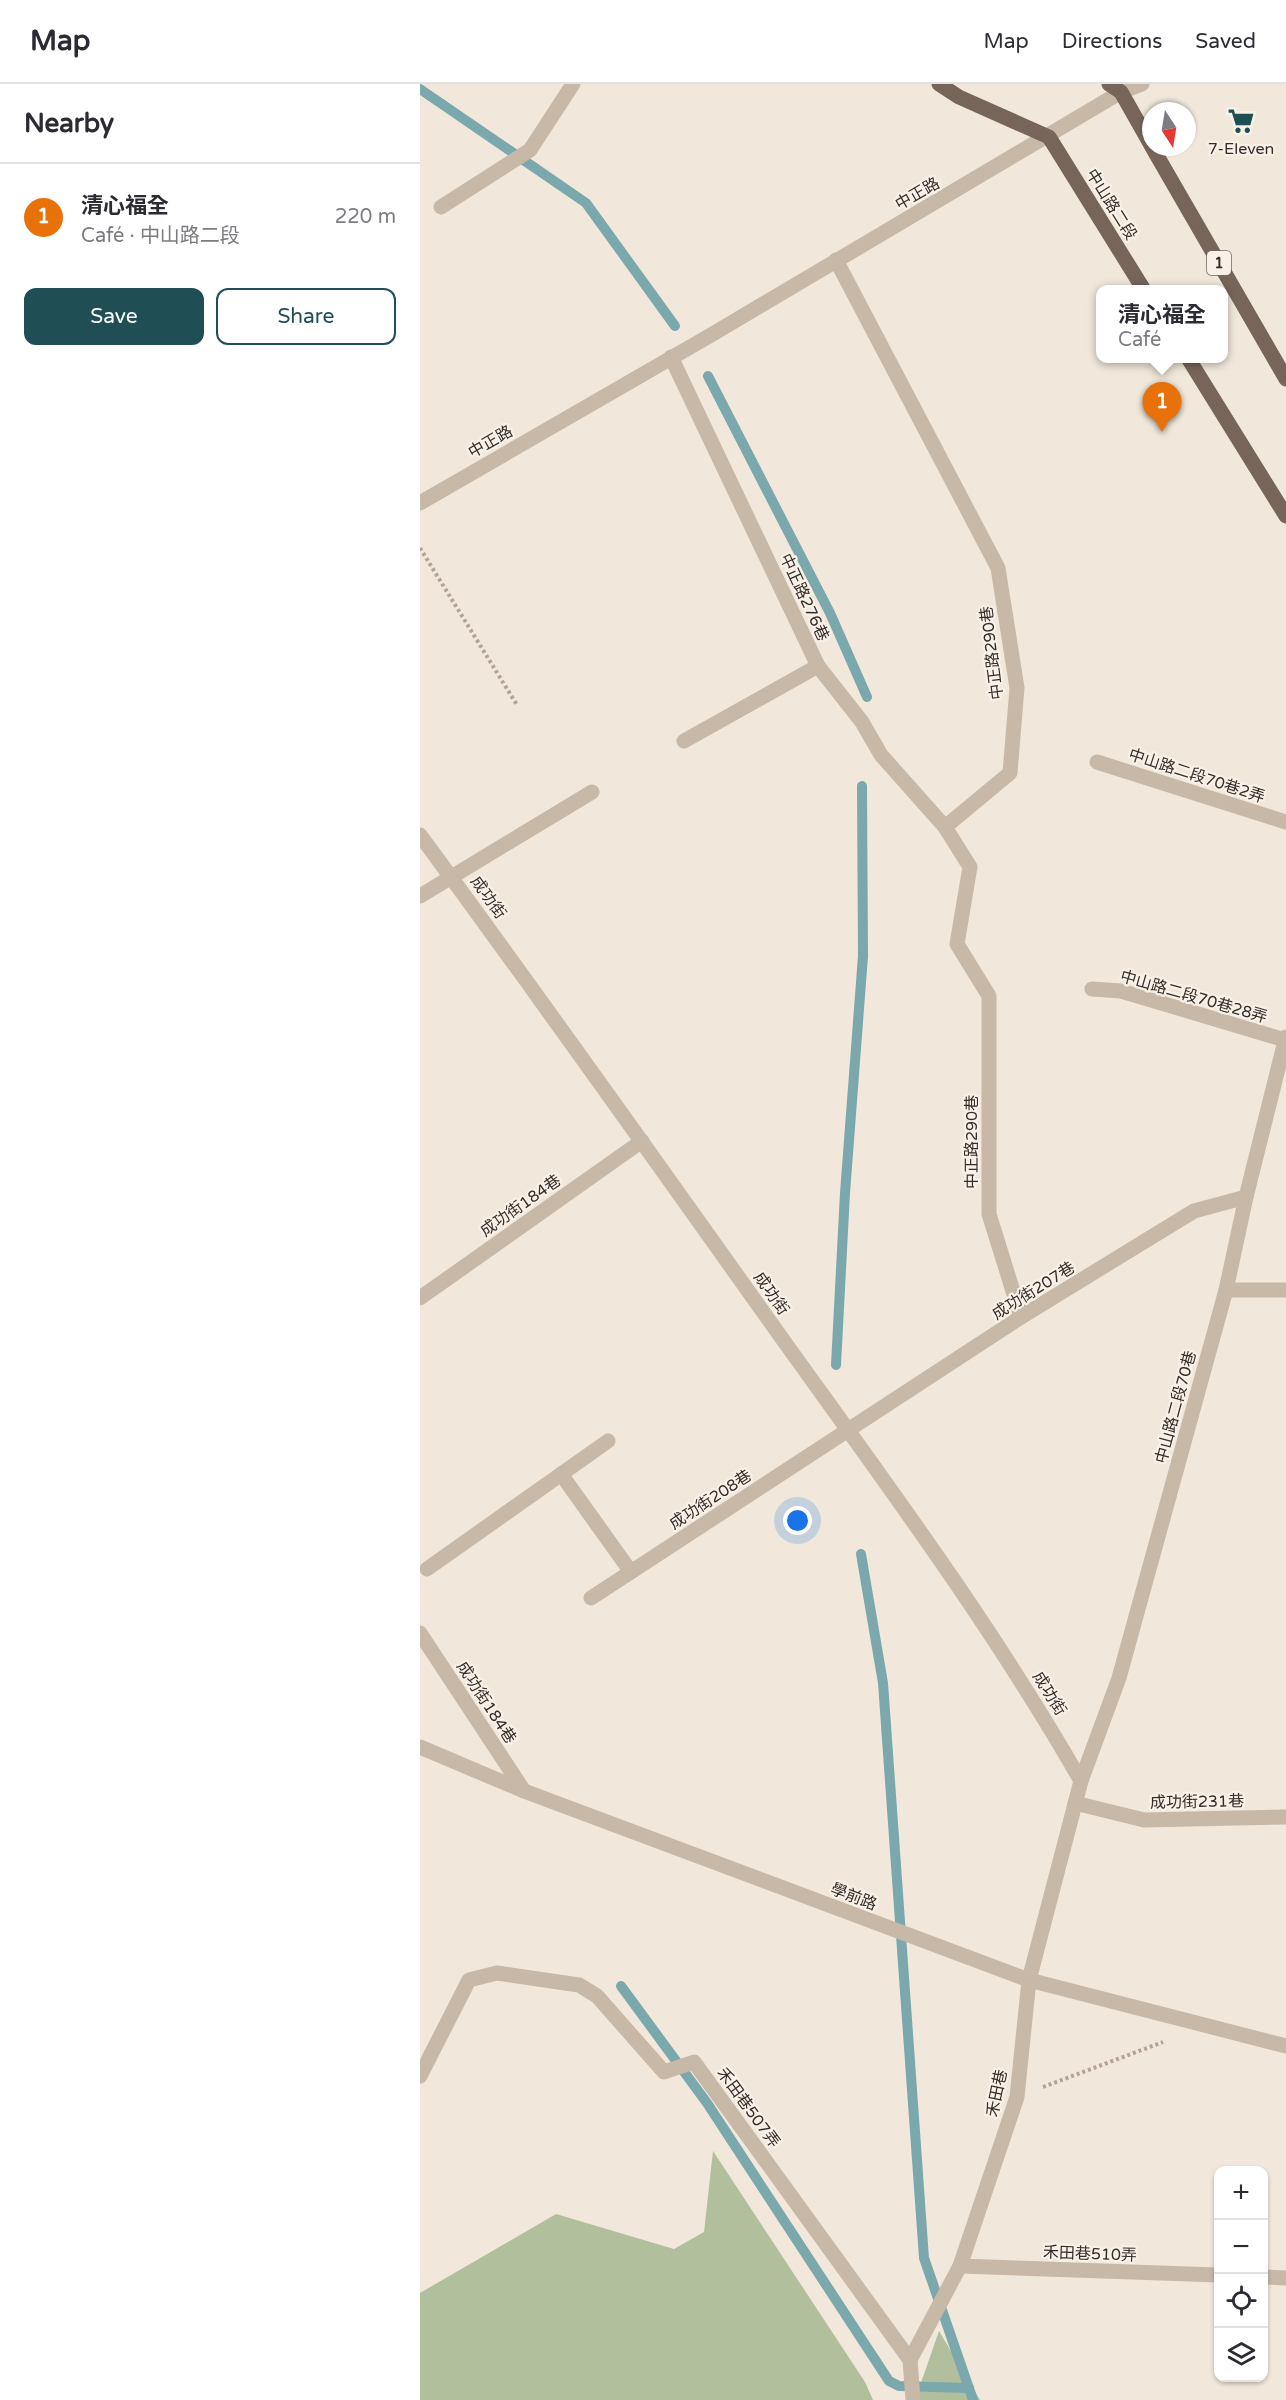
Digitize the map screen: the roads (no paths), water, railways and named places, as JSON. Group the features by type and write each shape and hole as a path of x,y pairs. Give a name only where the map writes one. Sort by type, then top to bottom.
{"main road":[{"path":"939,84 959,98 1048,137"},
{"name":"1","path":"1115,88 1142,130"},
{"name":"中山路二段","path":"1048,137 1141,285"},
{"name":"1","path":"1158,156 1286,379"},
{"path":"1191,363 1286,516"}],"street":[{"path":"441,207 530,150 573,84"},
{"name":"中正路","path":"420,503 1048,137 1115,88 1142,84"},
{"name":"中正路290巷","path":"836,260 998,568 1017,688 1010,773 945,827 970,867 957,944 989,996 989,1214 1021,1317"},
{"name":"中正路276巷","path":"671,357 818,666 862,722 881,755 945,827"},
{"path":"684,741 818,666"},
{"name":"中山路二段70巷2弄","path":"1097,762 1286,822"},
{"path":"420,896 592,792"},
{"name":"成功街","path":"420,835 642,1141 848,1431 1035,1700 1081,1781"},
{"name":"中山路二段70巷28弄","path":"1092,989 1121,992 1286,1039"},
{"name":"中山路二段70巷","path":"1081,1781 1119,1678 1226,1290 1246,1197 1286,1039"},
{"name":"成功街184巷","path":"420,1298 642,1141"},
{"name":"成功街207巷","path":"848,1431 1021,1317 1194,1211 1246,1197"},
{"path":"1226,1290 1286,1290"},
{"name":"成功街208巷","path":"591,1598 848,1431"},
{"path":"427,1569 608,1441"},
{"path":"561,1474 632,1572"},
{"name":"成功街184巷","path":"420,1633 524,1791"},
{"name":"學前路","path":"420,1747 524,1791 1029,1980 1286,2046"},
{"name":"禾田巷","path":"910,2360 960,2266 1017,2097 1029,1980 1081,1781"},
{"name":"成功街231巷","path":"1075,1803 1144,1820 1286,1817"},
{"name":"禾田巷507弄","path":"420,2076 469,1980 497,1973 579,1985 597,1996 664,2072 694,2062 910,2360"},
{"name":"禾田巷510弄","path":"960,2266 1214,2275"},
{"path":"1268,2277 1286,2278"},
{"path":"910,2360 913,2400"}],"waterway":[{"path":"420,89 586,203 675,326"},
{"path":"708,376 830,613 867,697"},
{"path":"836,1365 845,1193 863,956 862,786"},
{"path":"861,1554 883,1683 924,2258 973,2400"},
{"path":"621,1986 707,2103 889,2381 899,2386 969,2388"}],"place":[{"name":"7-Eleven","path":"1241,121"},
{"name":"清心福全","path":"1162,432"}]}
